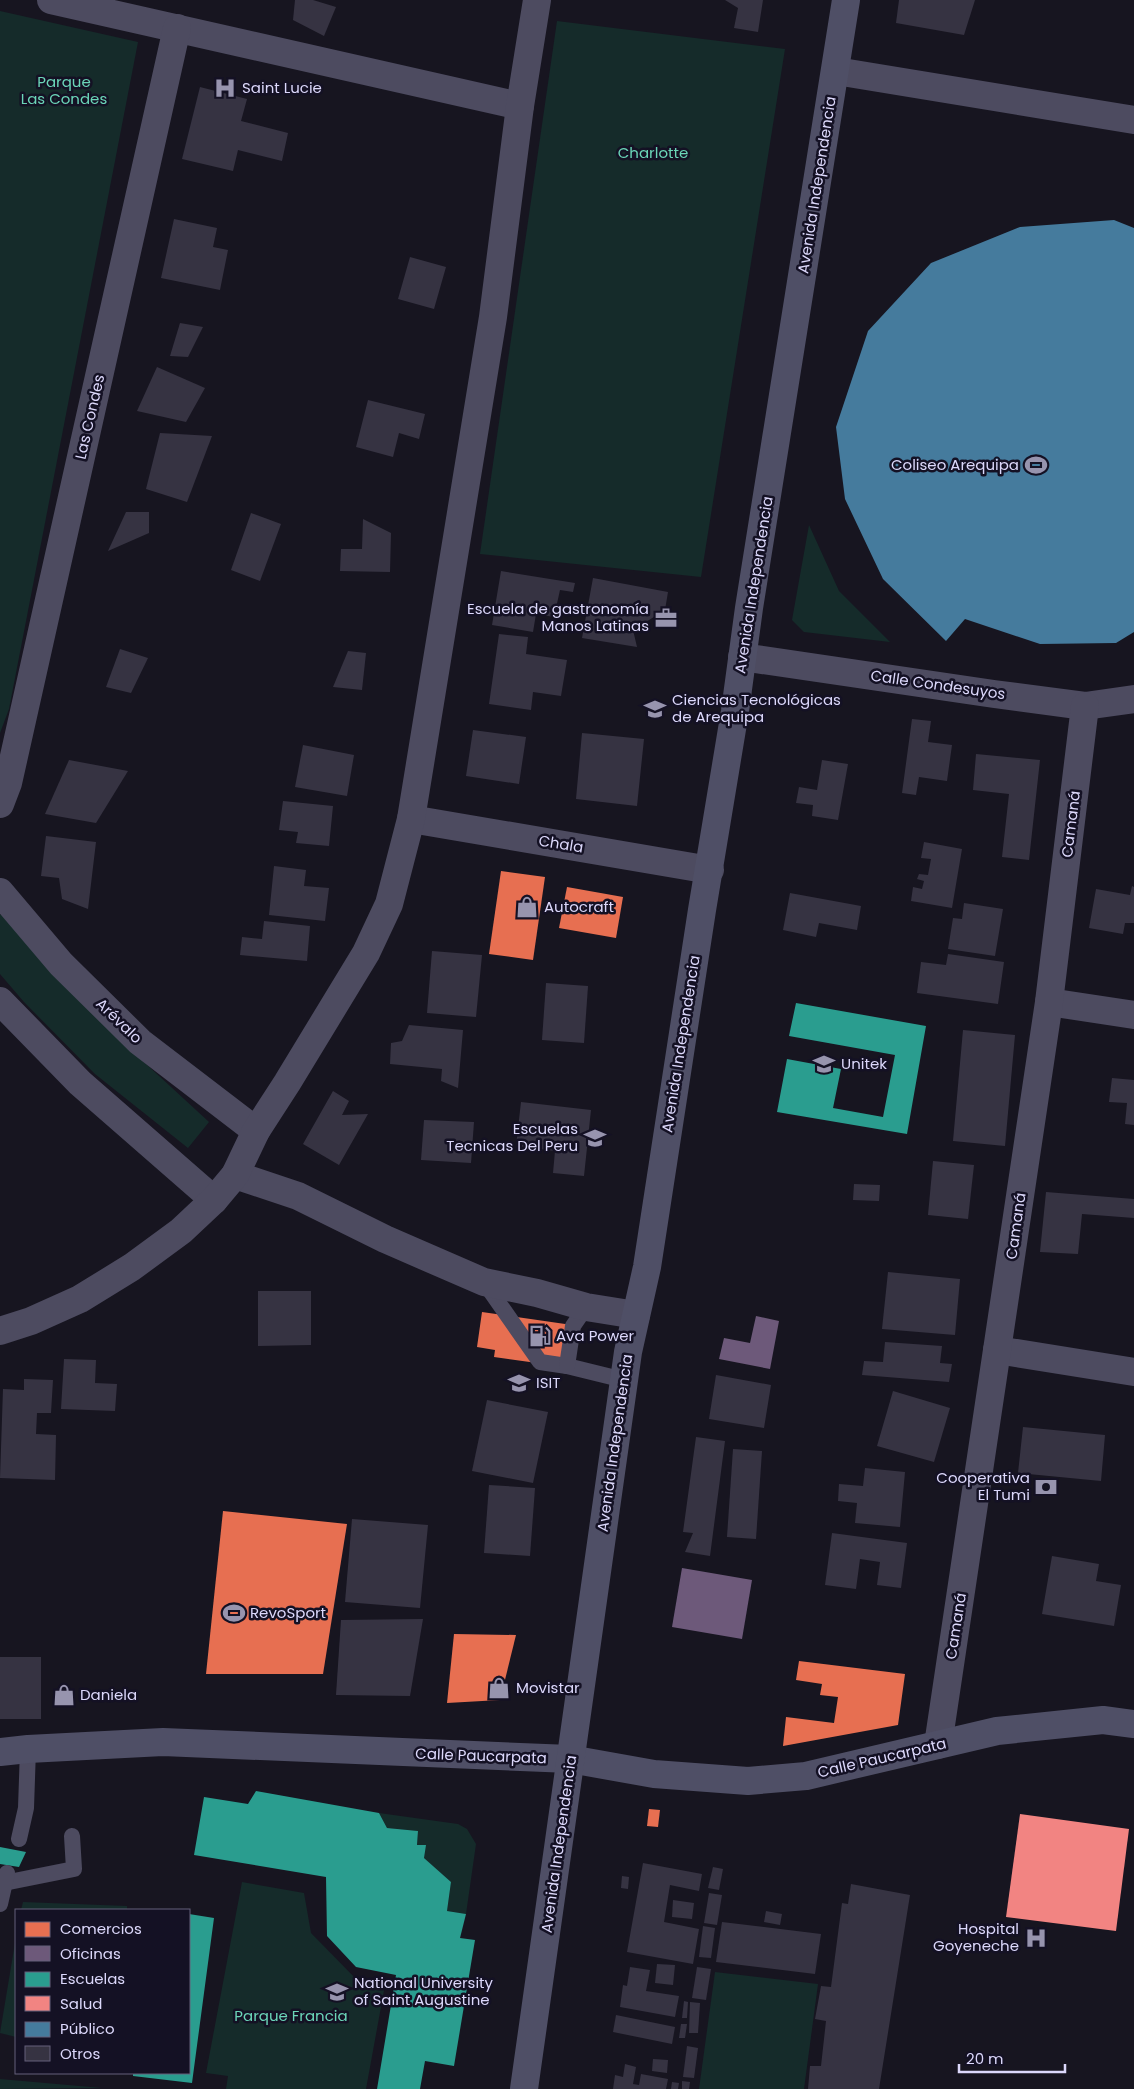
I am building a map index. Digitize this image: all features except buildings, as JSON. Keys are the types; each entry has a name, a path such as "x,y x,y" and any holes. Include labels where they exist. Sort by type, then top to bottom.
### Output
{"main road":[{"name":"Avenida Independencia","path":"524,2089 624,1380 647,1267 846,0"},
{"name":"Calle Paucarpata","path":"0,1752 163,1742 570,1759 654,1774 748,1781 806,1776 997,1731 1103,1720 1134,1724"}],"street":[{"path":"51,0 520,106"},
{"path":"0,1331 31,1321 80,1299 102,1286 132,1267 181,1231 214,1200 235,1175 256,1131 366,953 389,904 411,819 492,317 520,106 537,0"},
{"name":"Las Condes","path":"0,804 8,783 177,28"},
{"path":"836,71 1134,120"},
{"name":"Calle Condesuyos","path":"742,656 1085,706 1134,699"},
{"name":"Camaná","path":"938,1745 1049,1002 1085,706"},
{"name":"Chala","path":"411,819 710,870"},
{"name":"Arévalo","path":"0,892 61,964 140,1042 256,1131"},
{"path":"0,1001 80,1083 214,1200"},
{"path":"1049,1002 1134,1015"},
{"path":"235,1175 298,1196 384,1239 484,1282 537,1293 586,1307 636,1315"},
{"path":"998,1350 1134,1372"}],"lane":[{"path":"484,1282 540,1362 567,1366 624,1380"},
{"path":"567,1366 573,1326 586,1307"},
{"path":"19,1838 26,1808 28,1749"},
{"path":"0,1904 6,1877 74,1869 72,1836"}],"green space":[{"name":"Parque Las Condes","path":"0,11 138,42 9,709 0,733"},
{"name":"Charlotte","path":"557,21 785,49 701,577 480,554"},
{"path":"809,525 839,591 890,642 804,632 792,620"},
{"path":"3,913 120,1040 209,1122 188,1148 95,1074 24,1002 0,974 0,915"},
{"path":"379,1813 458,1824 467,1829 476,1844 466,1914 447,1911 451,1882 424,1858 425,1845 417,1845 418,1831 387,1828"},
{"name":"Parque Francia","path":"242,1882 304,1893 311,1933 357,1980 385,1985 366,2089 226,2089 228,2076 206,2073"},
{"path":"23,1902 127,1906 127,1909 21,1909"},
{"path":"15,1943 15,2037 0,2033"},
{"path":"715,1972 818,1984 804,2089 699,2089"},
{"path":"0,2079 102,2088 0,2089"}],"place":[{"name":"Saint Lucie","path":"225,88"},
{"name":"Coliseo Arequipa","path":"1036,465"},
{"name":"Escuela de gastronomía Manos Latinas","path":"666,618"},
{"name":"Ciencias Tecnológicas de Arequipa","path":"655,709"},
{"name":"Autocraft","path":"527,907"},
{"name":"Unitek","path":"824,1064"},
{"name":"Escuelas Tecnicas Del Peru","path":"595,1138"},
{"name":"Ava Power","path":"540,1336"},
{"name":"ISIT","path":"519,1383"},
{"name":"Cooperativa El Tumi","path":"1046,1487"},
{"name":"RevoSport","path":"234,1613"},
{"name":"Movistar","path":"499,1688"},
{"name":"Daniela","path":"64,1695"},
{"name":"Hospital Goyeneche","path":"1036,1938"},
{"name":"National University of Saint Augustine","path":"337,1992"}]}
